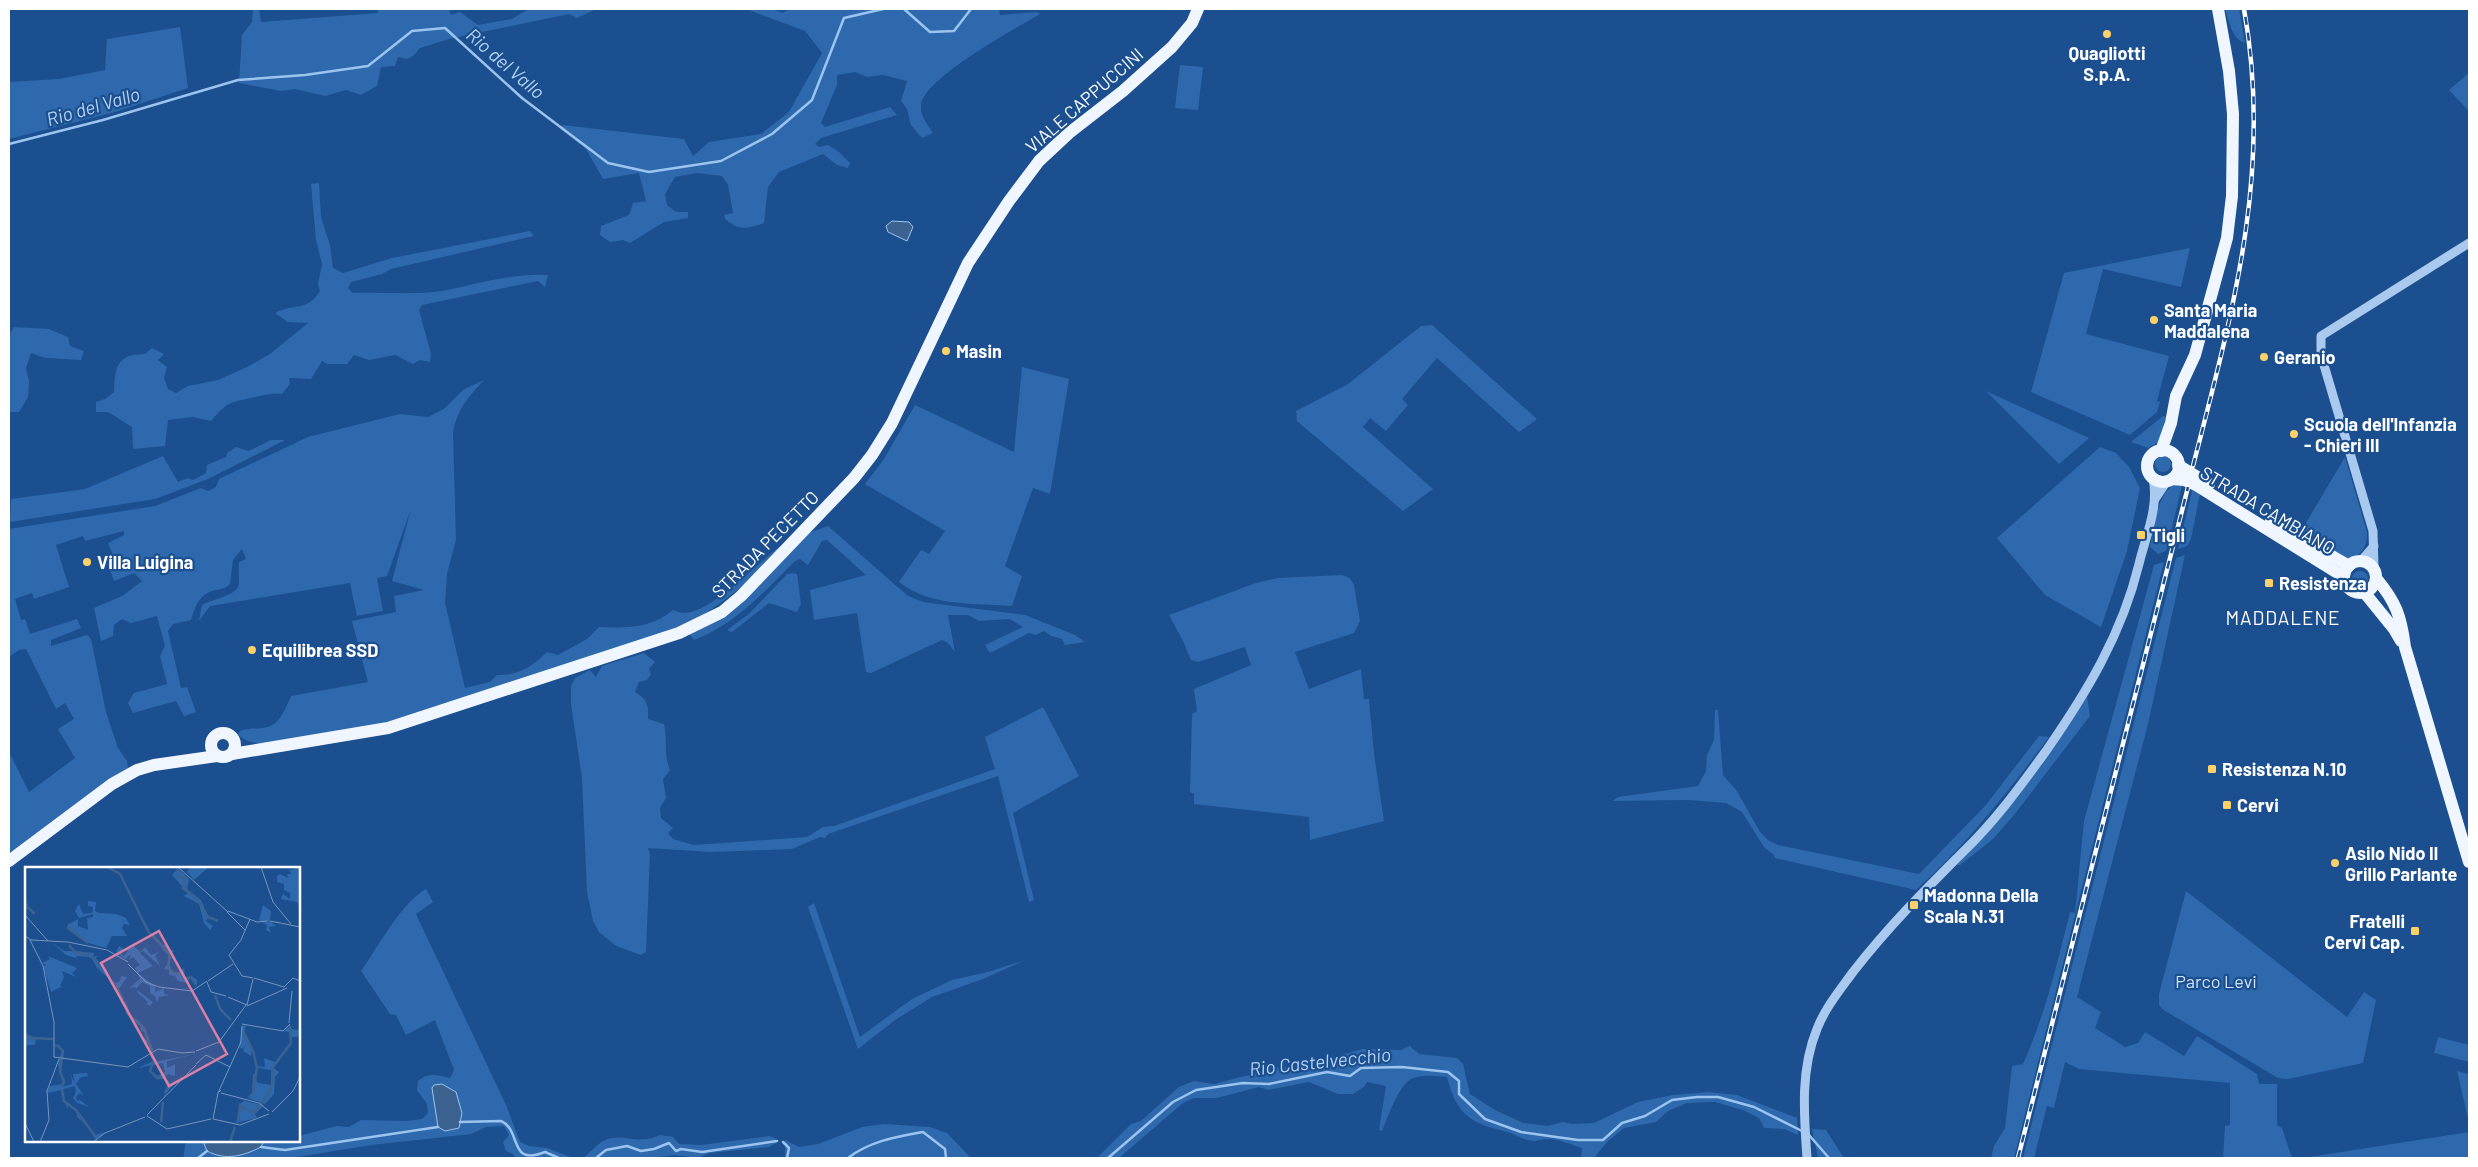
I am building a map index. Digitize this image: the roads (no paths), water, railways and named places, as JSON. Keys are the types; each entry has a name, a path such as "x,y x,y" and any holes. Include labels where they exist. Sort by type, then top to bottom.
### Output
{"main road":[{"name":"VIALE CAPPUCCINI","path":"979,245 1039,161 1069,132 1123,92 1172,47 1192,23 1198,9"},
{"path":"2170,457 2154,454 2148,462 2148,471 2152,478 2157,481 2170,480 2178,470 2170,457 2171,423 2176,396 2195,356 2227,238 2232,196 2232,94 2218,9"},
{"name":"STRADA PECETTO","path":"9,861 112,784 137,770 217,756 225,758 232,754 388,728 679,634 722,612 763,576 872,455 892,423 953,293 979,245"},
{"name":"STRADA CAMBIANO","path":"2170,457 2311,546 2351,568"},
{"name":"STRADA CAMBIANO","path":"2170,480 2184,480 2196,485 2351,568"},
{"path":"2405,647 2394,629 2364,592 2350,589 2351,568 2368,563 2392,598 2469,862"},
{"path":"2364,592 2373,586 2375,573"},
{"name":"STRADA PECETTO","path":"184,761 198,754 211,743 215,736 222,733 229,734 234,740 268,748"},
{"path":"232,754 236,747 234,740"},
{"path":"211,743 212,751 217,756"}],"street":[{"path":"2375,573 2373,531 2321,355 2321,336 2469,243"},
{"path":"1807,1158 1804,1127 1806,1074 1816,1031 1823,1014 1873,946 1905,909 2005,809 2085,694 2114,639 2131,595 2150,527 2155,499 2152,478"},
{"path":"2155,499 2170,480"},
{"path":"2351,568 2374,546"}],"waterway":[{"name":"Rio del Vallo","path":"9,144 103,120 238,80 305,75 368,66 412,31 445,28 522,98 608,163 649,172 721,161 772,134 812,100 844,18 883,9"},
{"name":"Rio del Vallo","path":"904,9 930,32 954,31 971,9"},
{"name":"Rio Castelvecchio","path":"1108,1158 1173,1102 1196,1090 1243,1083 1269,1084 1327,1072 1350,1076 1361,1068 1402,1067 1448,1072 1459,1081 1459,1094 1485,1119 1521,1132 1578,1140 1603,1140 1622,1123 1645,1116 1672,1100 1697,1097 1718,1097 1754,1107 1804,1132"},
{"name":"Rio Castelvecchio","path":"460,1122 501,1121 512,1132 517,1146 525,1155 545,1152 559,1158"},
{"name":"Rio Castelvecchio","path":"261,1147 285,1150 438,1127"},
{"name":"Rio Castelvecchio","path":"848,1158 865,1147 893,1138 923,1132 945,1149 946,1158"},
{"name":"Rio Castelvecchio","path":"1809,1135 1829,1158"},
{"name":"Rio Castelvecchio","path":"596,1158 606,1150 627,1146 641,1151 654,1149 669,1143 676,1151 681,1149 702,1152 777,1141"},
{"name":"Rio Castelvecchio","path":"783,1142 789,1148 787,1158"},
{"name":"Rio Castelvecchio","path":"198,1158 207,1151"}],"railway":[{"path":"2193,466 2234,296 2244,240 2251,183 2254,127 2252,69 2244,9"},
{"path":"2018,1158 2188,487"}],"place":[{"name":"Quagliotti S.p.A.","path":"2107,34"},
{"name":"Santa Maria Maddalena","path":"2154,320"},
{"name":"Masin","path":"946,351"},
{"name":"Geranio","path":"2264,357"},
{"name":"Scuola dell'Infanzia - Chieri III","path":"2294,434"},
{"name":"Tigli","path":"2141,535"},
{"name":"Villa Luigina","path":"87,562"},
{"name":"Resistenza","path":"2269,583"},
{"name":"Equilibrea SSD","path":"252,650"},
{"name":"Resistenza N.10","path":"2212,769"},
{"name":"Cervi","path":"2227,805"},
{"name":"Asilo Nido Il Grillo Parlante","path":"2335,863"},
{"name":"Madonna Della Scala N.31","path":"1914,905"},
{"name":"Fratelli Cervi Cap.","path":"2415,931"}],"district":[{"name":"MADDALENE","path":"2283,617"}],"park label":[{"name":"Parco Levi","path":"2216,981"}]}
